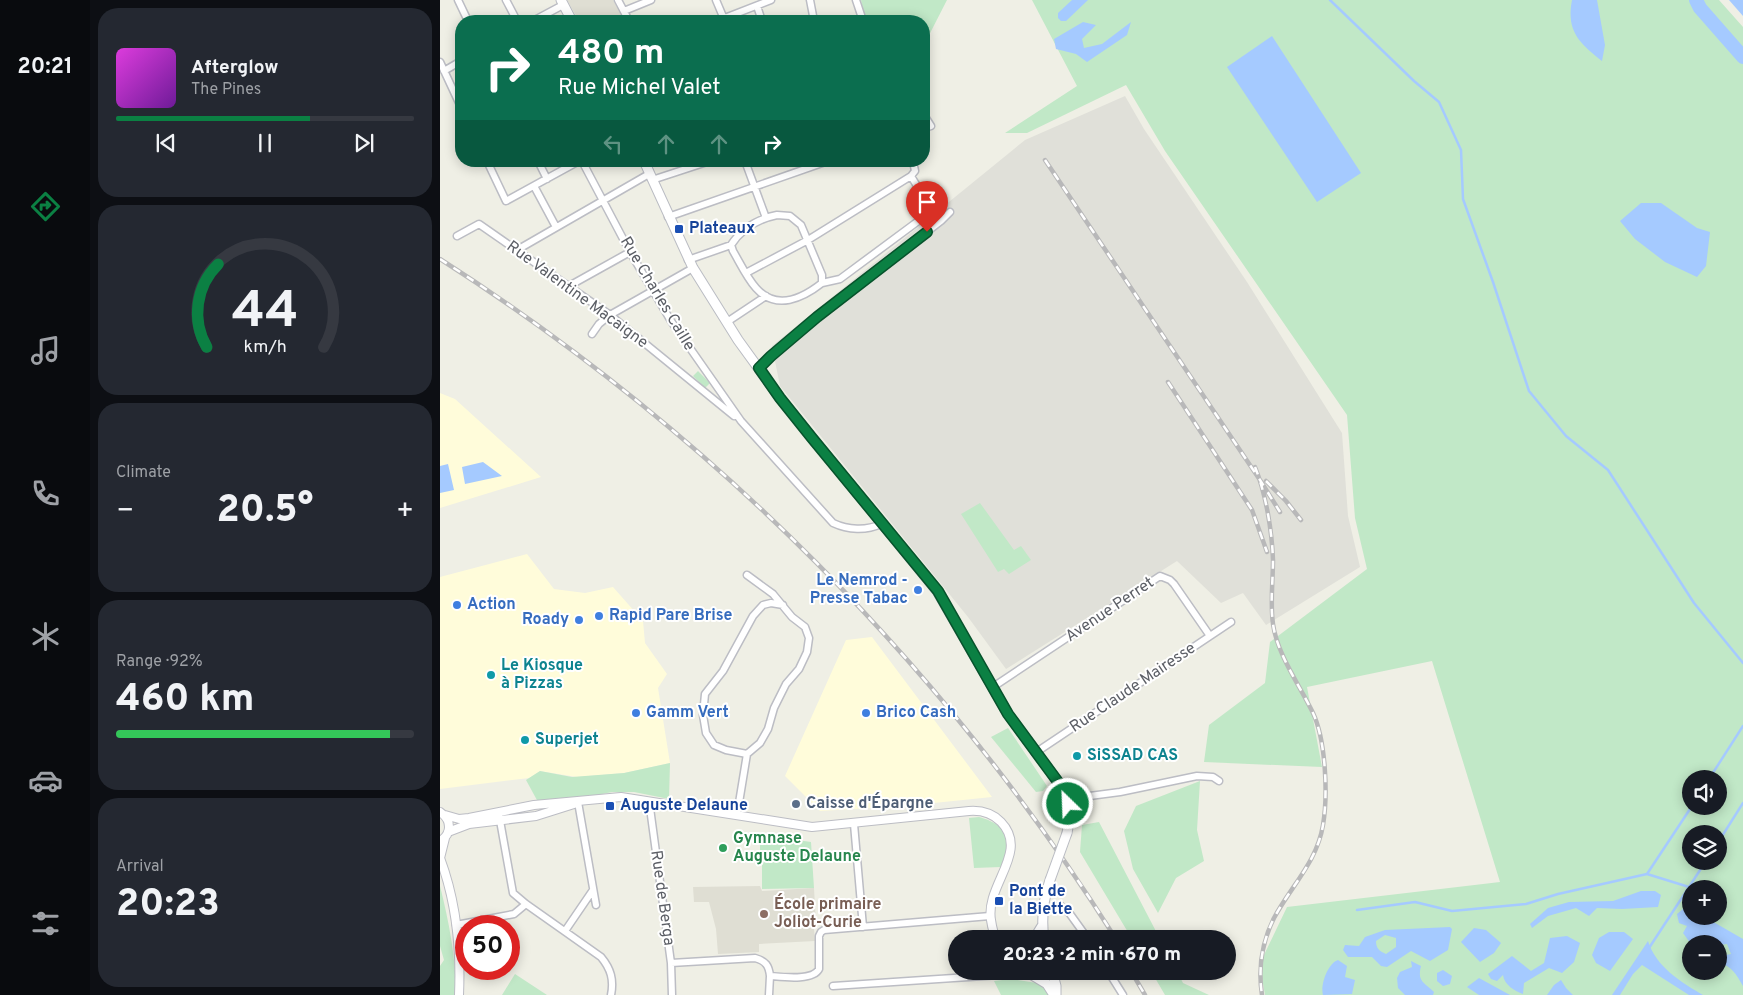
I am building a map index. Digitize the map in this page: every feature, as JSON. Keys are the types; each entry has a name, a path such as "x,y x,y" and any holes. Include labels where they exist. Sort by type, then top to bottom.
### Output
{"main road":[{"path":"562,2 569,15"},
{"path":"646,167 688,260 727,322 780,398 881,524 938,591 1013,722 1061,786 1067,799 1069,817 1067,833 1043,901 1043,930"},
{"path":"1040,930 1042,926"},
{"path":"1039,980 1047,984 1055,995"},
{"path":"1054,980 1055,995"}],"street":[{"path":"458,0 465,15"},
{"path":"506,0 514,15"},
{"path":"618,0 626,15"},
{"path":"624,11 651,0"},
{"path":"716,0 723,15"},
{"path":"732,15 771,0"},
{"path":"810,0 813,15"},
{"path":"856,0 862,15"},
{"path":"542,15 562,2"},
{"path":"757,6 760,15"},
{"path":"440,62 455,95"},
{"path":"444,71 455,65"},
{"path":"490,167 506,201 570,167"},
{"path":"541,167 547,179"},
{"name":"Rue Charles Caille","path":"584,167 630,252 671,322 741,421"},
{"path":"517,250 603,201 651,178 689,167"},
{"path":"747,167 766,218"},
{"path":"668,216 811,167"},
{"path":"746,273 808,240 912,176 915,171 914,167"},
{"path":"731,245 756,289 766,296 780,301 792,300 810,292 822,282 840,279 925,216 929,206 912,176"},
{"path":"534,186 556,227"},
{"path":"759,368 817,317 942,221 950,212"},
{"path":"688,260 731,245 738,234 747,227 766,218 777,215 790,216 801,225 820,266 822,282"},
{"name":"Rue Valentine Macaigne","path":"457,236 479,224 610,314 741,421"},
{"path":"569,286 630,252"},
{"path":"592,334 610,314 693,268"},
{"path":"727,322 766,296"},
{"path":"741,421 833,523 842,527 861,529 881,524"},
{"path":"737,815 747,754 760,744 786,684 799,669 807,652 810,638 806,627 792,617 773,594 747,575"},
{"name":"Avenue Perret","path":"993,687 1160,576 1174,584 1210,636"},
{"path":"747,754 726,750 714,745 706,734 703,714 705,694 723,671 753,616 763,605 771,603 783,604"},
{"name":"Rue Claude Mairesse","path":"1036,753 1231,622"},
{"path":"1067,799 1120,792 1197,776 1213,777 1219,781"},
{"path":"444,837 469,824 534,805 620,797 806,827 854,824 969,811 983,812 992,815 1002,824 1009,835 1011,843 1010,856 993,895 990,916 993,930"},
{"path":"442,814 459,819 536,816 562,809 578,802"},
{"path":"578,802 596,905"},
{"name":"Rue de Berga","path":"650,802 671,963 672,995"},
{"path":"534,805 536,816"},
{"path":"442,814 449,823 440,858 446,874 455,920"},
{"path":"499,816 513,892 526,904 601,957 607,964 612,978 611,995"},
{"path":"854,824 863,928"},
{"path":"565,931 593,890"},
{"path":"509,915 514,914 526,904"},
{"path":"1060,905 1074,918 1082,930"},
{"path":"770,976 810,976 817,973 820,965 819,936 820,932 824,930 990,916"},
{"path":"671,963 755,958 765,962 769,967 769,995"},
{"path":"833,986 948,977"},
{"path":"459,980 459,995"},
{"path":"1114,980 1123,995"}],"shaded area":[{"path":"567,0 613,0 622,15 576,15"},
{"path":"1125,96 1144,129 1247,282 1342,433 1348,516 1360,567 1266,625 1243,593 1221,603 1177,561 1006,669 968,617 780,386 772,346 1025,140"},
{"path":"440,393 455,399 541,477 440,508"},
{"path":"527,554 554,589 585,593 613,587 643,621 645,643 667,674 658,688 670,763 624,773 577,777 540,771 529,778 440,789 440,577"},
{"path":"872,637 992,797 905,806 820,811 785,776 846,640"},
{"name":"École primaire Joliot-Curie","path":"760,886 762,891 814,888 815,941 759,944 759,952 718,954 716,929 709,902 694,902 693,887"}],"green space":[{"path":"861,0 947,0 930,33 930,15 864,15"},
{"path":"1032,0 1719,0 1743,27 1743,995 1265,995 1262,978 1263,957 1287,907 1500,882 1432,661 1307,687 1322,767 1204,762 1209,725 1265,683 1270,642 1367,569 1355,518 1347,415 1165,151 1126,85 1027,133 1005,133 1077,86"},
{"path":"698,371 710,383 705,388 693,376"},
{"path":"980,503 1014,550 1021,546 1031,560 1009,574 1004,569 998,572 961,514"},
{"path":"1008,728 1047,786 1043,791 1036,792 991,737"},
{"path":"670,763 669,799 634,792 612,792 572,800 538,802 526,780 540,771 572,777 624,773"},
{"path":"1200,781 1197,830 1204,861 1176,878 1158,913 1133,869 1124,831 1136,806"},
{"path":"979,817 1000,827 1006,835 1008,847 1001,867 974,868 969,818"},
{"path":"1099,822 1155,930 1127,930 1080,852 1082,825"},
{"path":"762,835 811,842 814,888 762,889 762,854 760,853 760,843 762,842"},
{"path":"440,886 455,967 456,995 440,995 440,966 444,960 440,946"},
{"path":"520,977 547,995 502,995 511,980 520,980"},
{"path":"1018,980 1037,983 1050,988 1050,995 1001,995 994,981"},
{"path":"1156,980 1182,980 1183,983 1209,995 1165,995"}],"water":[{"path":"1072,0 1088,0 1066,21 1061,21 1058,18 1058,13"},
{"path":"1572,0 1597,0 1605,45 1602,61 1576,35 1571,20"},
{"path":"1729,0 1743,0 1743,16"},
{"path":"1083,22 1096,25 1082,39 1084,48 1102,44 1131,22 1127,35 1087,62 1076,54 1056,49 1054,39"},
{"path":"1272,36 1361,173 1317,202 1227,67"},
{"path":"1641,203 1661,203 1697,228 1710,232 1706,266 1697,277 1665,262 1635,239 1620,221"},
{"path":"483,462 502,476 465,484 462,467"},
{"path":"448,464 454,490 440,493 440,466"},
{"path":"1641,891 1655,891 1661,895 1658,907 1597,908 1589,916 1576,908 1548,916 1532,928 1530,924 1548,908 1569,902 1613,901"},
{"path":"1682,910 1682,924 1679,923 1677,914"},
{"path":"1684,925 1719,925 1743,939 1743,986 1736,974 1727,966 1727,955 1731,954 1727,944 1727,935 1684,935 1683,933 1687,926"},
{"path":"1450,927 1452,929 1448,950 1430,961 1411,951 1387,967 1381,966 1372,957 1348,957 1343,950 1345,945 1359,946 1365,937 1385,930","holes":["1385,935 1396,938 1396,947 1386,954 1377,947 1376,941"]},
{"path":"1474,928 1486,930 1501,943 1494,953 1480,962 1461,942"},
{"path":"1609,932 1624,932 1633,939 1610,971 1596,963 1592,955 1599,938"},
{"path":"1567,936 1580,943 1574,962 1562,973 1549,968 1524,983 1523,994 1508,985 1503,975 1497,981 1491,979 1488,974 1512,956 1531,971 1544,963 1550,938"},
{"path":"1648,941 1657,959 1670,973 1703,995 1689,995 1642,965 1633,974 1620,995 1612,995"},
{"path":"1338,960 1347,966 1345,977 1355,980 1352,994 1323,995 1323,986 1328,970"},
{"path":"1411,961 1421,966 1421,979 1434,992 1433,995 1405,995 1398,988 1397,978 1400,972 1412,967"},
{"path":"1443,970 1452,976 1450,984 1443,986 1437,981 1437,973"},
{"path":"1479,978 1510,995 1479,995 1467,987"},
{"path":"1561,980 1573,995 1547,995 1554,985"}],"waterway":[{"path":"1330,0 1414,81 1439,102 1461,150 1463,199 1529,391 1566,436 1608,470 1694,603 1743,663"},
{"path":"1696,0 1700,8 1743,57"},
{"path":"1715,770 1743,726"},
{"path":"1727,828 1743,803"},
{"path":"1647,874 1686,815"},
{"path":"1649,948 1700,870"},
{"path":"1357,910 1415,902 1452,911 1526,904 1558,894 1647,874 1682,885"}],"railway":[{"path":"1045,160 1280,512"},
{"path":"440,259 540,327 636,400 728,479 816,562 898,650 976,742 1049,839 1110,930"},
{"path":"1168,382 1252,510 1267,552"},
{"path":"1255,467 1268,513 1271,537 1273,560 1272,608 1275,635 1284,658 1313,713 1321,738 1325,768 1325,813 1320,838 1303,873 1281,906 1266,936 1261,966 1262,995"},
{"path":"1266,481 1286,501 1301,520"},
{"path":"1136,980 1145,995"}],"place":[{"name":"Plateaux","path":"679,229"},
{"name":"Le Nemrod - Presse Tabac","path":"918,590"},
{"name":"Action","path":"457,605"},
{"name":"Rapid Pare Brise","path":"599,616"},
{"name":"Roady","path":"579,620"},
{"name":"Le Kiosque à Pizzas","path":"491,675"},
{"name":"Gamm Vert","path":"636,713"},
{"name":"Brico Cash","path":"866,713"},
{"name":"Superjet","path":"525,740"},
{"name":"SiSSAD CAS","path":"1077,756"},
{"name":"Caisse d'Épargne","path":"796,804"},
{"name":"Auguste Delaune","path":"610,806"},
{"name":"Gymnase Auguste Delaune","path":"723,848"},
{"name":"Pont de la Biette","path":"999,901"},
{"name":"École primaire Joliot-Curie","path":"764,914"}],"route":[{"path":"927,232 817,317 759,368 780,398 881,524 938,591 1008,714 1061,786 1068,804"}]}
